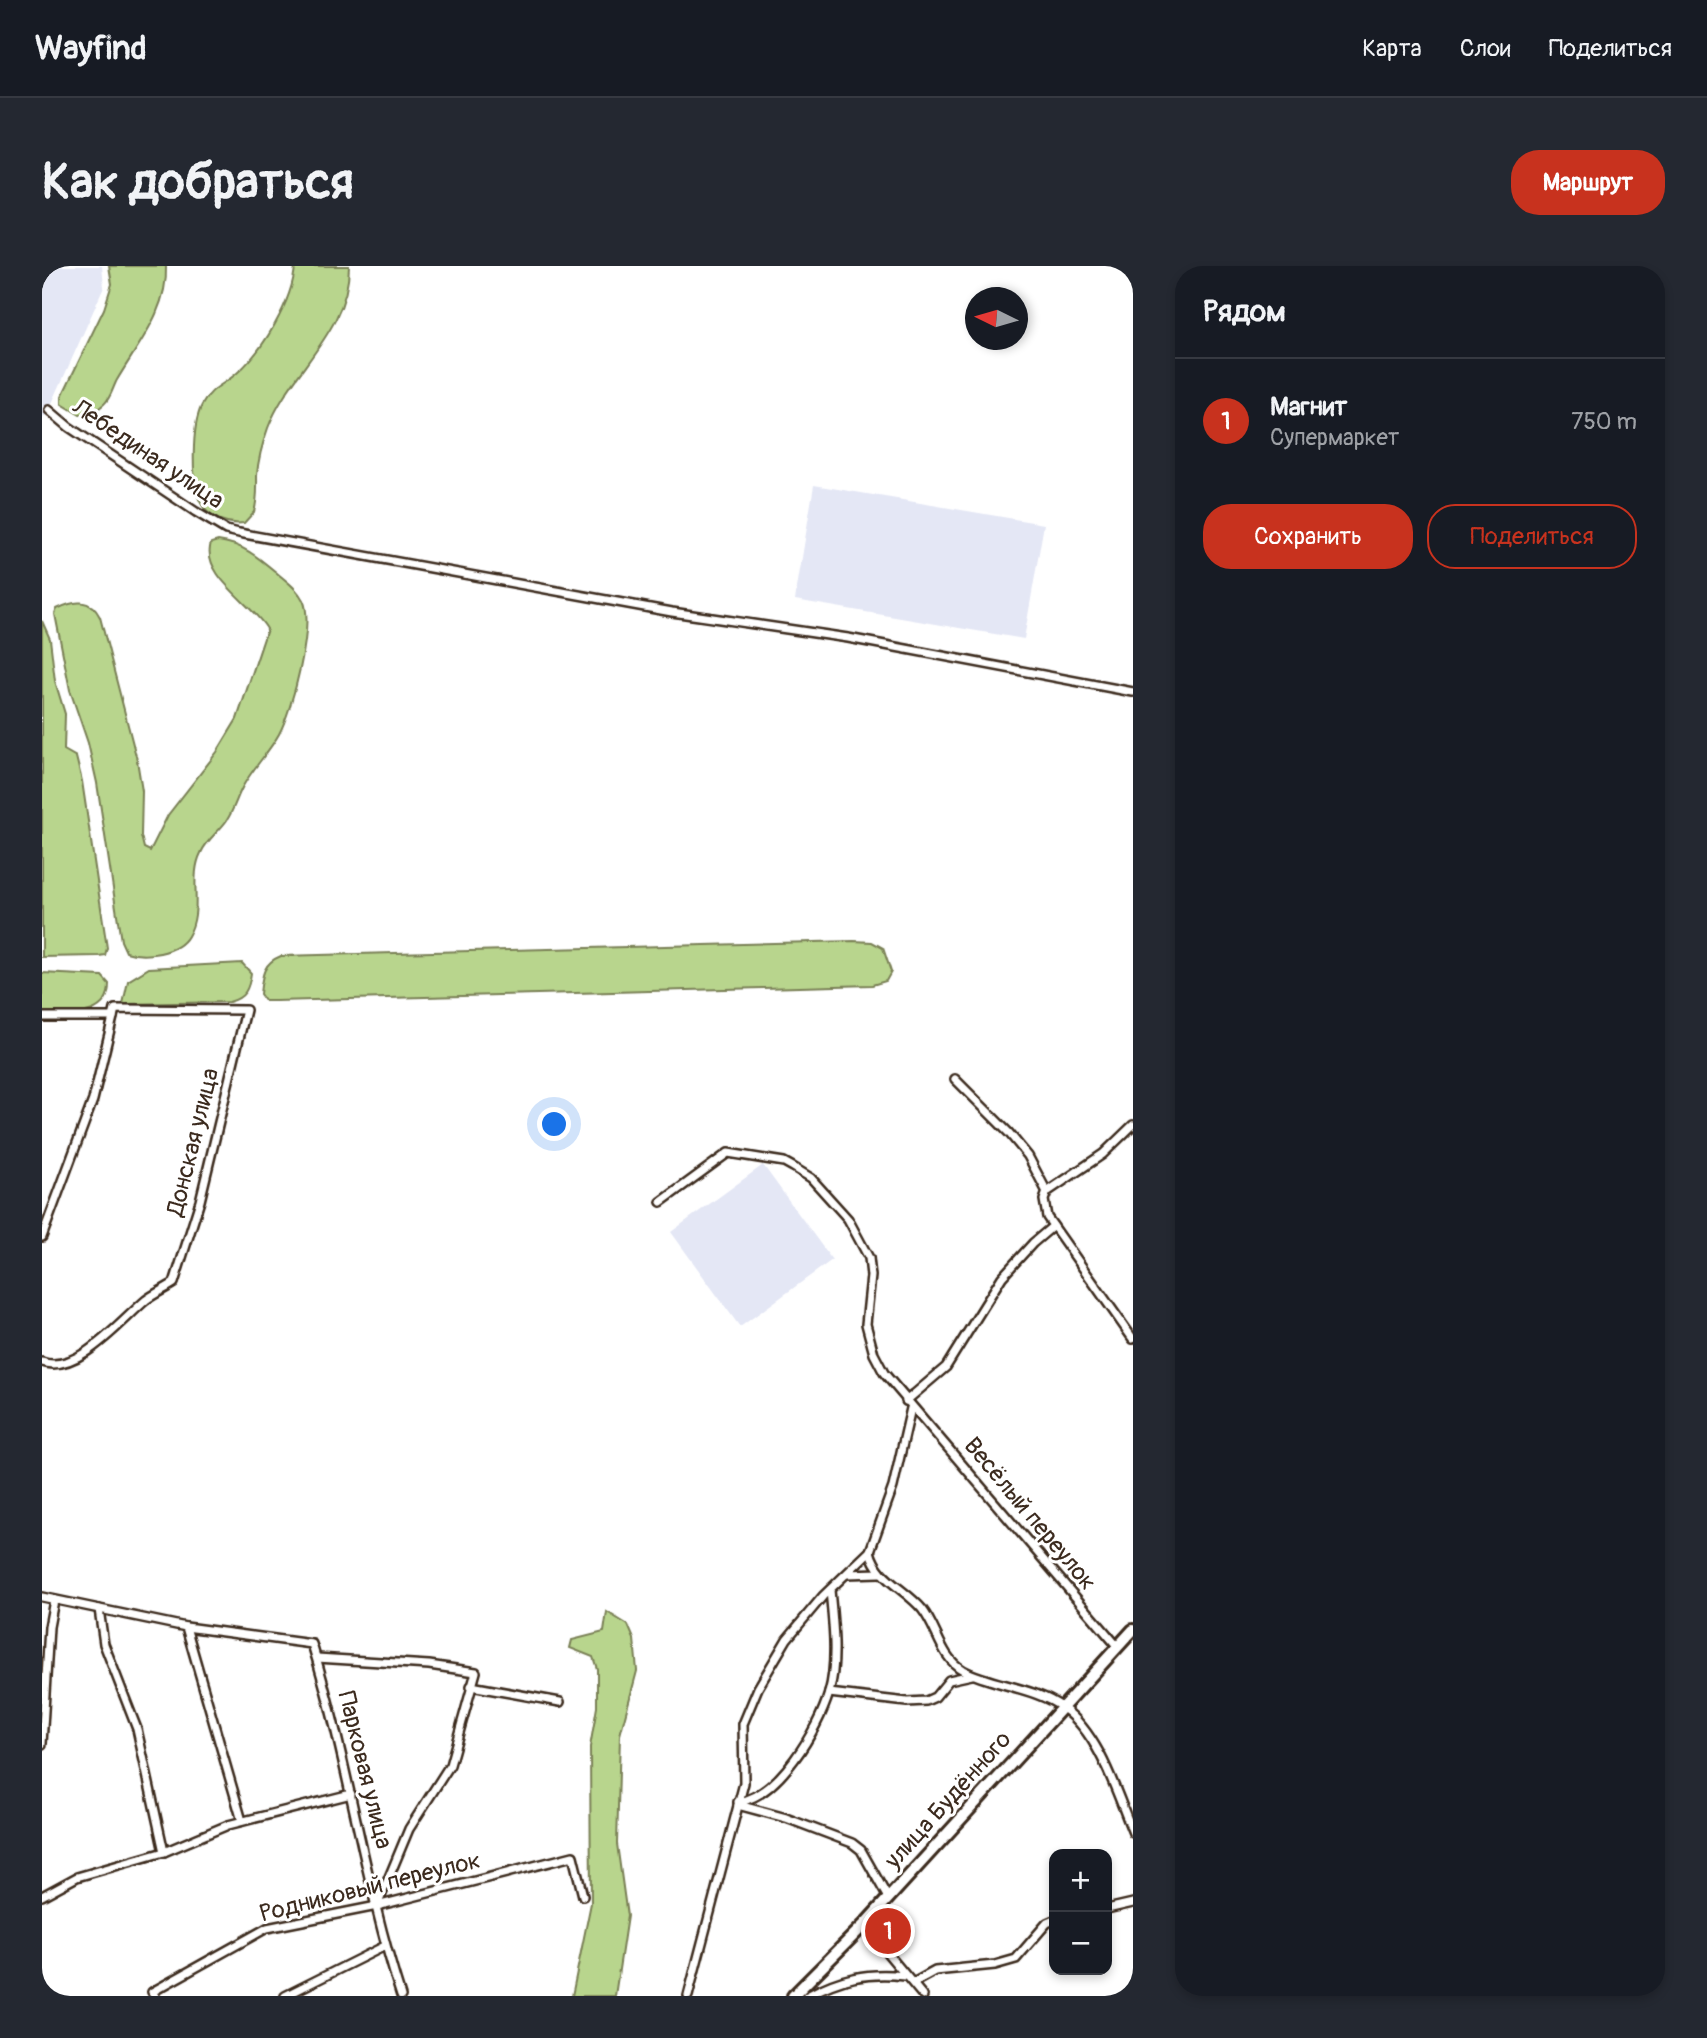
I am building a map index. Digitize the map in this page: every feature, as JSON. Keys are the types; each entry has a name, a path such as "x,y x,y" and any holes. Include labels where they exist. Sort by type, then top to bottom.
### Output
{"main road":[{"name":"улица Будённого","path":"793,1996 864,1925 1133,1630"}],"street":[{"name":"Лебединая улица","path":"50,410 69,427 226,530 672,612 848,638 1133,692"},
{"name":"Донская улица","path":"42,1362 66,1363 104,1339 148,1299 174,1283 200,1201 246,1010 114,1013"},
{"path":"42,1017 114,1013 93,1100 42,1237"},
{"path":"955,1079 1028,1156 1047,1192 1045,1209 1053,1226 1133,1339"},
{"path":"1047,1192 1103,1154 1133,1125"},
{"name":"Весёлый переулок","path":"661,1202 728,1153 784,1162 811,1178 848,1219 869,1258 871,1276 866,1324 874,1354 884,1373 1118,1647"},
{"path":"688,1996 746,1767 743,1724 758,1688 787,1639 830,1590 870,1551 893,1487 908,1404 946,1367 1002,1277 1032,1242 1053,1226"},
{"path":"870,1551 874,1565 880,1573 922,1610 950,1662 972,1674 1004,1683 1062,1707 1083,1730 1099,1756 1133,1833"},
{"path":"847,1574 880,1573"},
{"path":"738,1804 759,1797 784,1772 801,1748 829,1693 832,1659 830,1590"},
{"path":"42,1597 186,1627 242,1821"},
{"path":"42,1744 49,1627 54,1600"},
{"path":"99,1609 104,1644 137,1729 164,1852"},
{"name":"Парковая улица","path":"186,1627 312,1644 351,1794 385,1946 401,1996"},
{"name":"Парковая улица","path":"317,1658 429,1665 475,1672 450,1765 409,1829 377,1906"},
{"path":"829,1693 907,1702 926,1701 935,1697 949,1680 972,1674"},
{"path":"471,1686 560,1702"},
{"path":"42,1896 90,1872 164,1852 242,1821 351,1794"},
{"path":"738,1804 852,1843 861,1850 888,1898"},
{"name":"Родниковый переулок","path":"155,1996 152,1992 267,1928 377,1906 573,1856 583,1896"},
{"path":"1112,1908 1133,1903"},
{"path":"913,1983 935,1971 995,1965 1016,1959 1049,1922"},
{"path":"864,1925 923,1996"},
{"path":"285,1996 385,1946"},
{"path":"807,1996 842,1979 875,1973 904,1976"}],"shaded area":[{"path":"42,266 102,266 104,287 49,410 42,420"},
{"path":"814,485 1044,524 1024,639 795,600"},
{"path":"763,1165 832,1260 740,1327 671,1232"}],"green space":[{"path":"109,266 166,266 165,282 157,312 108,399 96,410 80,415 62,404 62,396 104,309 112,284"},
{"path":"295,266 349,266 346,290 329,331 278,407 268,428 258,463 254,512 244,523 226,522 205,510 198,496 194,455 199,414 209,394 232,377 257,352 283,309"},
{"path":"218,541 243,548 257,557 301,596 306,612 306,628 300,667 290,706 279,734 247,779 227,820 201,853 196,873 195,915 188,936 169,951 133,954 126,952 121,941 97,783 88,743 70,690 55,614 57,609 63,606 82,603 92,606 100,617 137,760 142,791 141,836 144,848 150,851 168,815 217,752 237,719 267,629 213,567 211,543"},
{"path":"42,621 50,639 55,681 65,714 64,750 76,757 82,781 107,948 105,955 42,957"},
{"path":"872,942 883,948 891,972 886,981 872,985 276,1001 265,1001 260,994 264,971 270,962 281,956"},
{"path":"242,963 251,973 247,988 239,998 229,1002 123,1004 128,981 149,968"},
{"path":"42,973 102,976 109,984 107,996 102,1004 85,1012 42,1014"},
{"path":"607,1612 628,1625 634,1639 637,1671 620,1735 617,1844 627,1916 615,1996 572,1996 591,1903 590,1747 597,1707 597,1669 593,1657 570,1648 572,1640 604,1632"}],"place":[{"name":"Магнит","path":"888,1931"}]}
